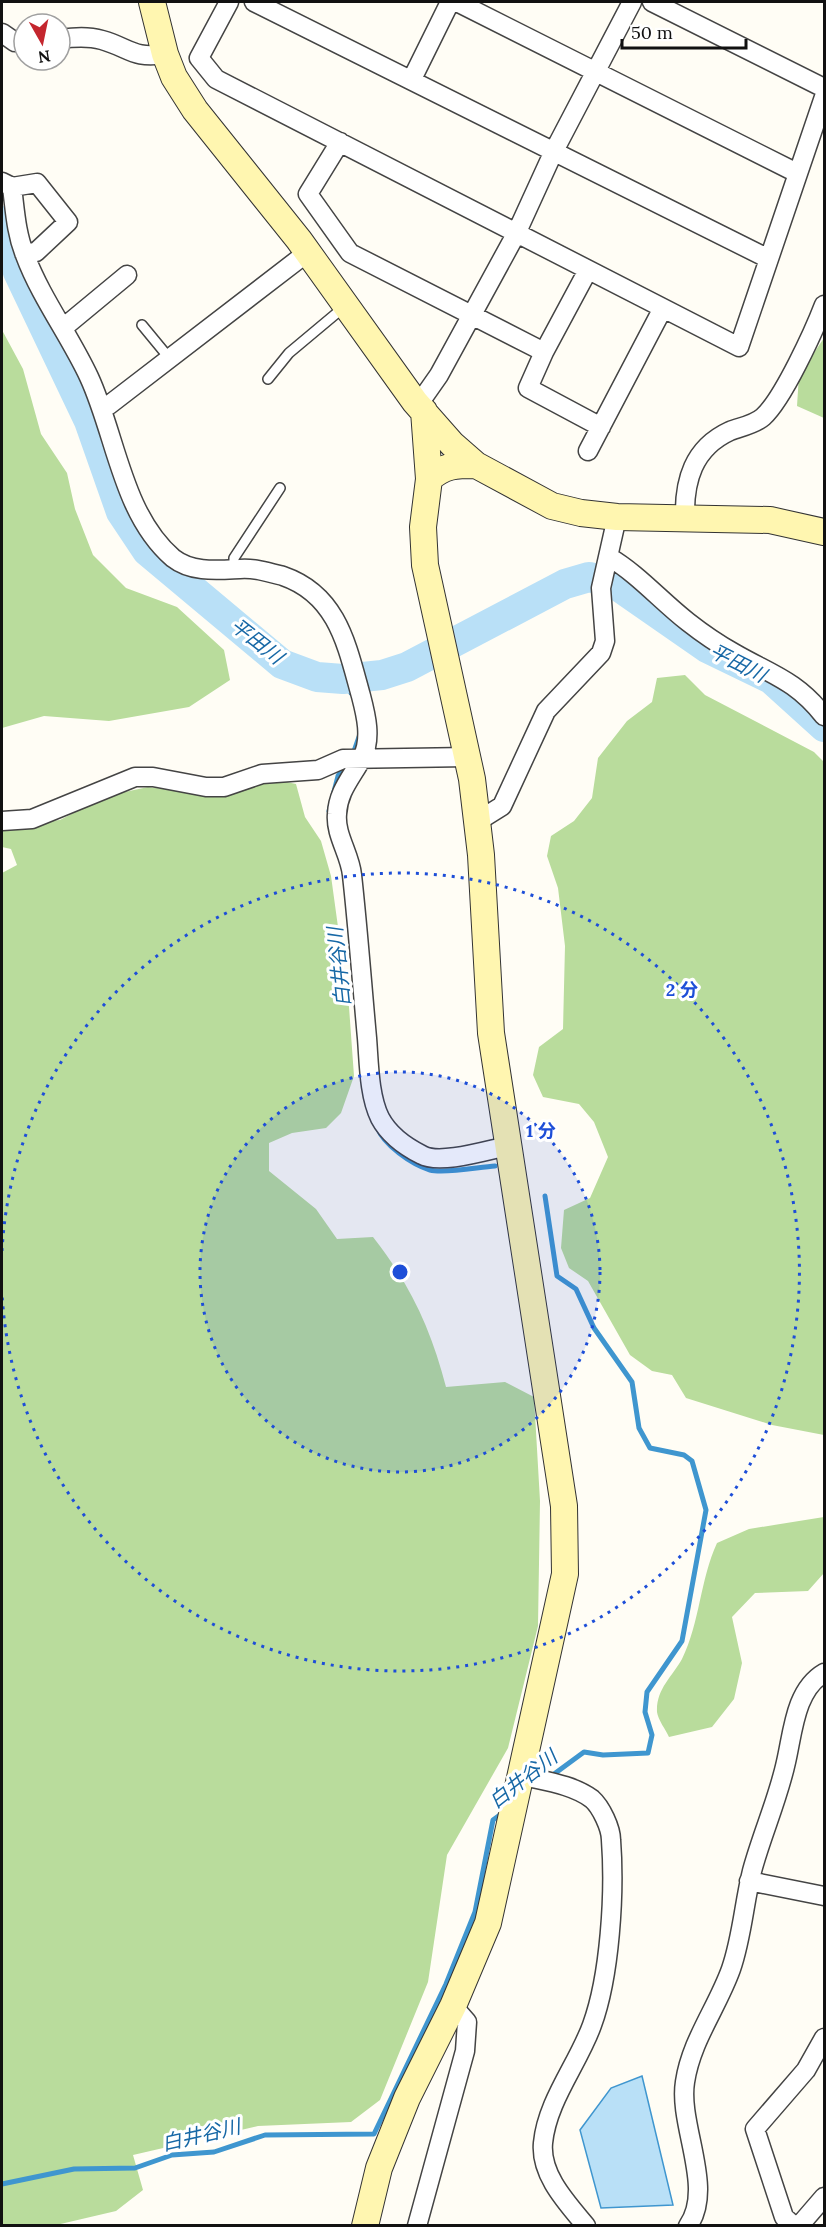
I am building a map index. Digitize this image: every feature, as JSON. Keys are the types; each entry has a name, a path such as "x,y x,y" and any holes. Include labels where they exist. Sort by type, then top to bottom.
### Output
{"street":[{"path":"152,2 165,54 174,77 195,110 308,252 420,407 452,444 476,465 552,506 581,513 617,517 770,520 825,532"},
{"path":"229,2 199,58 216,80 740,347 797,173 825,97"},
{"path":"254,2 412,79 553,153 769,260"},
{"path":"412,79 450,2"},
{"path":"457,2 797,173"},
{"path":"365,2226 379,2168 407,2098 453,2006 488,1923 565,1574 566,1536 542,1353 491,1033 486,922 478,821 468,757 449,665 425,565 423,527 429,478 420,407 425,394 439,375 516,234 553,153 632,2"},
{"path":"652,2 825,88"},
{"path":"72,38 82,37 103,41 137,56 165,54"},
{"path":"340,142 308,194 350,253 544,352"},
{"path":"24,253 36,252 68,222 37,183 6,185 24,253 102,408 120,472 155,537 174,559 189,567 204,570 266,571 313,592 327,605 337,622 360,693 368,732 362,758 343,788 337,824 351,872 369,1056 374,1096 380,1118 392,1135 425,1158 439,1159 508,1146"},
{"path":"102,408 170,359 308,252"},
{"path":"588,270 544,352 528,388 601,427"},
{"path":"63,327 127,274"},
{"path":"685,518 684,494 690,471 701,453 719,436 763,416 812,336 825,305"},
{"path":"588,452 663,308"},
{"path":"429,478 439,470 452,465 476,465"},
{"path":"478,821 502,806 546,711 601,653 605,641 605,572 617,517"},
{"path":"605,572 624,566 688,622 734,653 778,674 825,716"},
{"path":"2,821 32,819 135,777 153,777 206,788 224,787 262,774 318,770 336,761 362,758 468,757"},
{"path":"688,2226 697,2201 696,2175 685,2111 684,2086 687,2067 702,2029 720,1999 732,1964 749,1881 786,1765 796,1717 803,1697 816,1678 825,1673"},
{"path":"519,1775 571,1788 594,1800 611,1838 609,1929 605,1974 592,2025 551,2113 543,2144 548,2173 562,2197 586,2226"},
{"path":"749,1881 825,1896"},
{"path":"417,2226 465,2051 467,2022 453,2006"},
{"path":"794,2226 784,2217 754,2129 806,2070 825,2038"},
{"path":"799,2226 825,2197"}],"lane":[{"path":"268,379 289,353 346,305"},
{"path":"142,325 170,359"},
{"path":"234,569 234,558 280,488"}],"green space":[{"path":"2,330 23,369 41,434 67,473 75,509 93,555 126,588 177,607 224,650 230,680 189,707 109,721 44,716 2,728"},
{"path":"824,338 824,418 797,406 799,375"},
{"path":"685,675 705,695 814,752 824,762 824,1435 772,1425 686,1398 672,1375 652,1371 630,1355 588,1281 569,1268 561,1248 564,1210 590,1198 608,1157 594,1122 579,1104 543,1097 533,1075 539,1047 563,1029 565,946 558,888 547,856 551,836 574,821 592,798 598,758 627,721 652,702 657,678"},
{"path":"277,780 296,784 305,817 321,841 331,876 349,1007 354,1076 341,1113 326,1128 292,1133 269,1143 269,1171 316,1209 337,1239 373,1237 398,1272 418,1308 446,1387 505,1382 534,1397 540,1501 538,1626 508,1748 447,1855 428,1982 380,2100 351,2122 258,2126 133,2155 143,2190 116,2211 52,2226 2,2225 2,873 17,865 11,849 2,847 2,825 60,820 106,796 148,787 204,794"},
{"path":"824,1517 824,1573 808,1591 755,1593 732,1617 742,1663 734,1699 712,1727 669,1737 660,1722 657,1704 665,1684 682,1659 688,1645 711,1557 717,1543 749,1529"}],"water":[{"path":"642,2076 673,2205 601,2208 580,2130 611,2088"}],"waterway":[{"name":"平田川","path":"2,221 18,272 89,421 121,512 147,551 282,664 317,677 343,679 382,675 407,667 565,584 589,577 612,582 707,648 771,679 824,727"},
{"name":"白井谷川","path":"343,679 351,693"},
{"name":"白井谷川","path":"353,754 360,734"},
{"name":"白井谷川","path":"329,811 338,776 346,764"},
{"name":"白井谷川","path":"377,1127 399,1153 430,1170 452,1171 495,1166"},
{"name":"白井谷川","path":"545,1196 557,1276 576,1289 594,1328 632,1382 639,1428 650,1448 684,1455 692,1461 706,1510 682,1641 647,1692 645,1712 652,1735 648,1753 603,1755 584,1752 550,1777"},
{"name":"白井谷川","path":"2,2184 74,2169 135,2168 172,2155 214,2152 265,2135 374,2134 446,1984 475,1912 493,1820 504,1812"}]}
